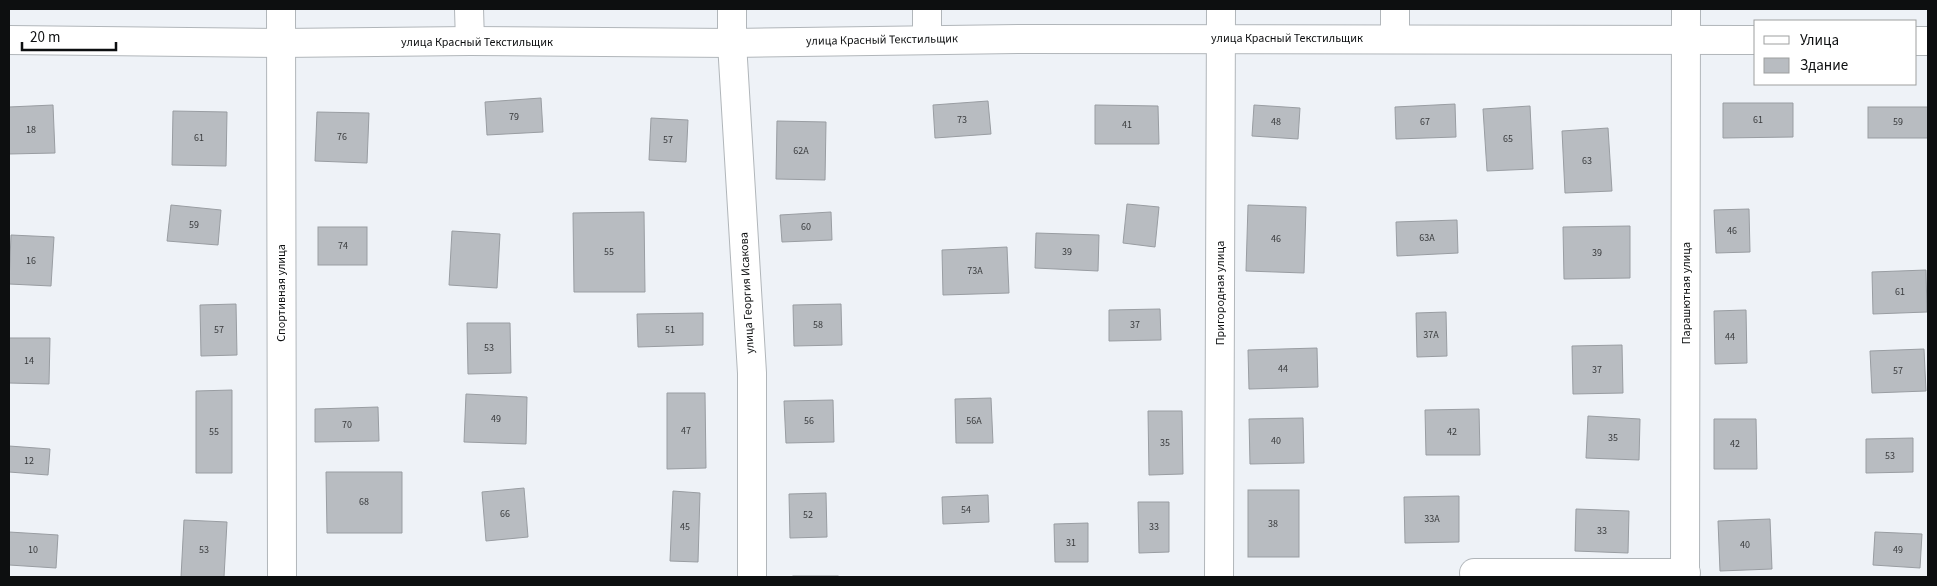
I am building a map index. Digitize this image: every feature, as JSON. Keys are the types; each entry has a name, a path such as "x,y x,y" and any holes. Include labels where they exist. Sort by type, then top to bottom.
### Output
{"street":[{"name":"Спортивная улица","path":"281,9 282,577"},
{"path":"469,9 470,41"},
{"name":"улица Георгия Исакова","path":"732,9 732,42 752,373 752,577"},
{"path":"926,39 927,9"},
{"name":"Пригородная улица","path":"1219,577 1221,9"},
{"path":"1395,9 1395,39"},
{"name":"Парашютная улица","path":"1686,9 1686,575"},
{"name":"улица Красный Текстильщик","path":"9,40 281,43 1221,38 1754,40"},
{"path":"1474,573 1686,575"}],"building":[{"path":"541,98 543,132 487,135 485,102"},
{"path":"988,101 991,134 935,138 933,105"},
{"path":"1723,103 1793,103 1793,137 1723,138"},
{"path":"1455,104 1456,137 1396,139 1395,107"},
{"path":"53,105 55,153 9,154 9,107"},
{"path":"1095,105 1158,106 1159,144 1095,144"},
{"path":"1254,105 1300,108 1298,139 1252,136"},
{"path":"1530,106 1533,169 1487,171 1483,109"},
{"path":"1868,107 1928,107 1928,138 1868,138"},
{"path":"173,111 227,112 226,166 172,165"},
{"path":"317,112 369,113 367,163 315,161"},
{"path":"651,118 688,120 686,162 649,160"},
{"path":"777,121 826,122 825,180 776,179"},
{"path":"1608,128 1612,191 1565,193 1562,131"},
{"path":"1127,204 1159,207 1155,247 1123,243"},
{"path":"171,205 221,210 218,245 167,241"},
{"path":"1248,205 1306,207 1304,273 1246,271"},
{"path":"1749,209 1750,252 1716,253 1714,210"},
{"path":"644,212 645,292 574,292 573,213"},
{"path":"831,212 832,240 782,242 780,215"},
{"path":"1457,220 1458,253 1397,256 1396,222"},
{"path":"1630,226 1630,278 1564,279 1563,227"},
{"path":"318,227 367,227 367,265 318,265"},
{"path":"452,231 500,234 497,288 449,285"},
{"path":"1036,233 1099,235 1098,271 1035,268"},
{"path":"11,235 54,237 51,286 9,284"},
{"path":"1007,247 1009,293 943,295 942,250"},
{"path":"1926,270 1927,312 1873,314 1872,272"},
{"path":"236,304 237,355 201,356 200,305"},
{"path":"841,304 842,345 794,346 793,305"},
{"path":"1160,309 1161,340 1109,341 1109,310"},
{"path":"1746,310 1747,363 1715,364 1714,311"},
{"path":"1446,312 1447,356 1417,357 1416,313"},
{"path":"703,313 703,345 638,347 637,314"},
{"path":"467,323 510,323 511,373 468,374"},
{"path":"9,338 50,338 49,384 9,383"},
{"path":"1622,345 1623,393 1573,394 1572,346"},
{"path":"1317,348 1318,387 1249,389 1248,350"},
{"path":"1924,349 1926,391 1872,393 1870,351"},
{"path":"232,390 232,473 196,473 196,391"},
{"path":"667,393 705,393 706,468 667,469"},
{"path":"466,394 527,397 526,444 464,442"},
{"path":"991,398 993,443 956,443 955,399"},
{"path":"833,400 834,442 786,443 784,401"},
{"path":"378,407 379,441 315,442 315,409"},
{"path":"1479,409 1480,455 1426,455 1425,410"},
{"path":"1148,411 1182,411 1183,474 1149,475"},
{"path":"1588,416 1640,419 1639,460 1586,458"},
{"path":"1303,418 1304,463 1250,464 1249,419"},
{"path":"1714,419 1756,419 1757,469 1714,469"},
{"path":"1913,438 1913,472 1866,473 1866,439"},
{"path":"9,446 50,449 48,475 9,472"},
{"path":"326,472 402,472 402,533 327,533"},
{"path":"524,488 528,537 486,541 482,492"},
{"path":"1248,490 1299,490 1299,557 1248,557"},
{"path":"673,491 700,493 698,562 670,561"},
{"path":"826,493 827,537 790,538 789,494"},
{"path":"988,495 989,522 943,524 942,497"},
{"path":"1459,496 1459,542 1405,543 1404,497"},
{"path":"1138,502 1169,502 1169,552 1139,553"},
{"path":"1576,509 1629,511 1628,553 1575,551"},
{"path":"1770,519 1772,569 1720,571 1718,521"},
{"path":"184,520 227,522 224,577 181,577"},
{"path":"1088,523 1088,562 1055,562 1054,524"},
{"path":"9,532 58,535 56,568 9,565"},
{"path":"1875,532 1922,534 1920,568 1873,565"},
{"path":"838,576 838,577 793,577"}]}
